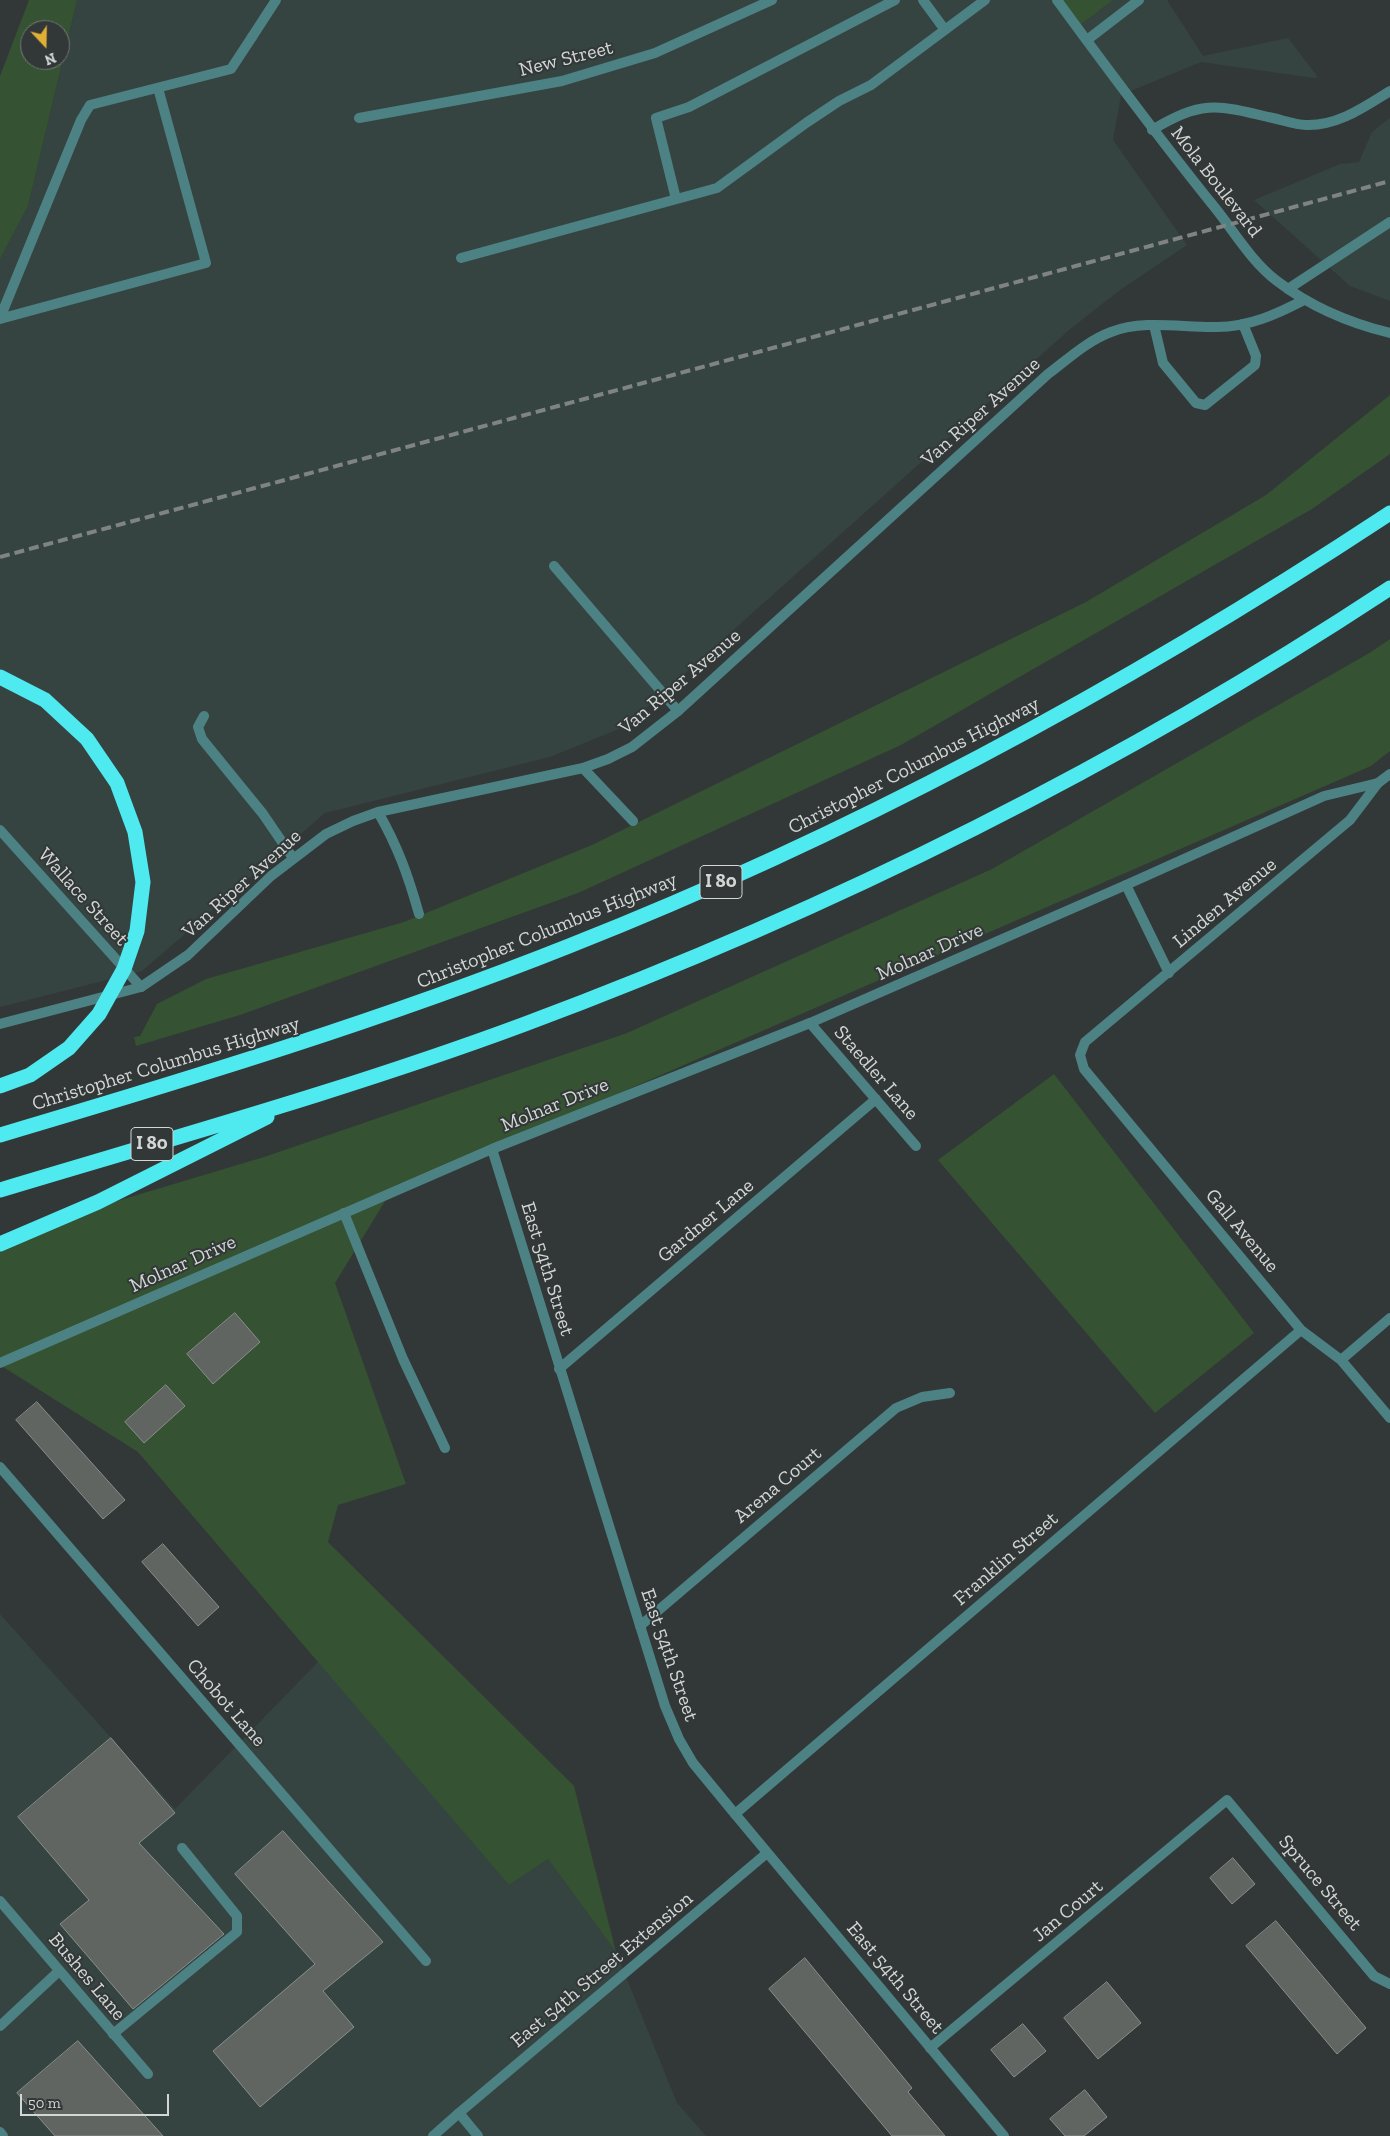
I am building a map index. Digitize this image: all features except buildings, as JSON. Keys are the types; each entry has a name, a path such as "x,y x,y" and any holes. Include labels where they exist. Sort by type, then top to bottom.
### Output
{"highway":[{"name":"Christopher Columbus Highway","path":"0,1135 218,1070 388,1014 556,951 705,890 844,825 1028,732 1215,625 1390,513"},
{"name":"I 80","path":"0,1190 304,1098 449,1051 596,997 743,936 885,872 1025,802 1161,728 1390,588"},
{"path":"0,677 45,700 87,739 117,783 136,832 143,882 137,932 124,969 99,1014 69,1048 30,1075 0,1086"},
{"path":"0,1244 98,1202 304,1098"}],"street":[{"path":"0,319 81,120 90,106 231,68 276,0"},
{"name":"New Street","path":"358,118 562,81 655,52 772,0"},
{"path":"676,199 656,118 689,107 895,0"},
{"path":"923,0 945,30"},
{"path":"461,258 717,188 806,123 840,101 871,85 985,0"},
{"name":"Mola Boulevard","path":"1057,0 1152,130 1229,225 1255,262 1304,300 1334,315 1390,333"},
{"path":"1087,40 1138,0"},
{"path":"0,319 206,263 158,88"},
{"path":"1152,130 1190,110 1210,106 1230,107 1305,125 1335,121 1361,109 1390,91"},
{"path":"1288,289 1390,222"},
{"name":"Van Riper Avenue","path":"0,1024 140,987 188,955 271,876 293,858 326,834 353,820 378,812 583,768 608,759 632,747 678,710 1048,374 1087,344 1112,331 1141,325 1219,327 1243,324 1278,313 1304,300"},
{"path":"1154,325 1163,363 1196,403 1205,405 1255,365 1256,356 1243,324"},
{"path":"554,566 678,710"},
{"path":"204,716 198,727 202,739 263,814 293,858"},
{"path":"583,768 633,821"},
{"name":"Linden Avenue","path":"1080,1055 1085,1042 1350,820 1378,783 1390,774"},
{"name":"Molnar Drive","path":"0,1363 492,1149 810,1023 1324,796 1378,783"},
{"path":"378,812 396,842 419,914"},
{"name":"Wallace Street","path":"0,830 140,987"},
{"path":"1126,885 1169,973"},
{"name":"Staedler Lane","path":"810,1023 916,1146"},
{"name":"Gall Avenue","path":"1080,1055 1084,1069 1301,1330 1340,1360 1390,1418"},
{"name":"Gardner Lane","path":"559,1370 876,1099"},
{"name":"East 54th Street","path":"492,1149 559,1370 665,1706 679,1739 693,1763 1004,2136"},
{"path":"344,1213 403,1359 444,1448"},
{"path":"1340,1360 1390,1318"},
{"name":"Franklin Street","path":"735,1814 1301,1330"},
{"name":"Arena Court","path":"640,1626 896,1408 922,1397 950,1394"},
{"name":"Chobot Lane","path":"0,1467 426,1962"},
{"name":"Spruce Street","path":"1227,1800 1374,1976 1390,1984"},
{"name":"Jan Court","path":"930,2048 1227,1800"},
{"path":"113,2034 236,1932 237,1916 182,1848"},
{"name":"East 54th Street Extension","path":"433,2136 767,1853"},
{"name":"Bushes Lane","path":"0,1901 148,2074"},
{"path":"0,2026 59,1971"},
{"path":"459,2113 478,2136"},
{"path":"0,2132 2,2136"}],"shaded area":[{"path":"77,0 1060,0 1079,26 1113,0 1167,0 1203,56 1288,38 1318,77 1314,78 1201,62 1121,95 1113,140 1187,245 1120,290 1069,330 626,726 550,757 325,813 142,971 0,1007 0,259 28,206 60,70 70,70 70,29"},
{"path":"1390,118 1390,301 1350,286 1254,200 1340,164 1359,162 1372,132"},
{"path":"0,1614 175,1809 319,1661 509,1885 548,1859 616,1952 677,2103 706,2136 0,2136"}],"green space":[{"path":"29,0 77,0 70,29 70,20 21,20"},
{"path":"1060,0 1113,0 1079,26"},
{"path":"20,24 20,70 60,70 28,206 0,259 0,76"},
{"path":"1390,395 1390,454 1312,509 901,745 578,893 240,1015 136,1046 134,1037 140,1036 157,1004 206,979 404,922 592,845 1086,602 1266,495"},
{"path":"1390,639 1390,751 1371,766 390,1193 335,1283 406,1484 338,1505 328,1542 574,1786 616,1952 548,1859 509,1885 138,1452 0,1365 0,1236 264,1157 627,1033 992,869 1371,652"},
{"path":"1054,1074 1254,1333 1155,1413 938,1160"}],"railway":[{"path":"0,557 1390,181"}]}
